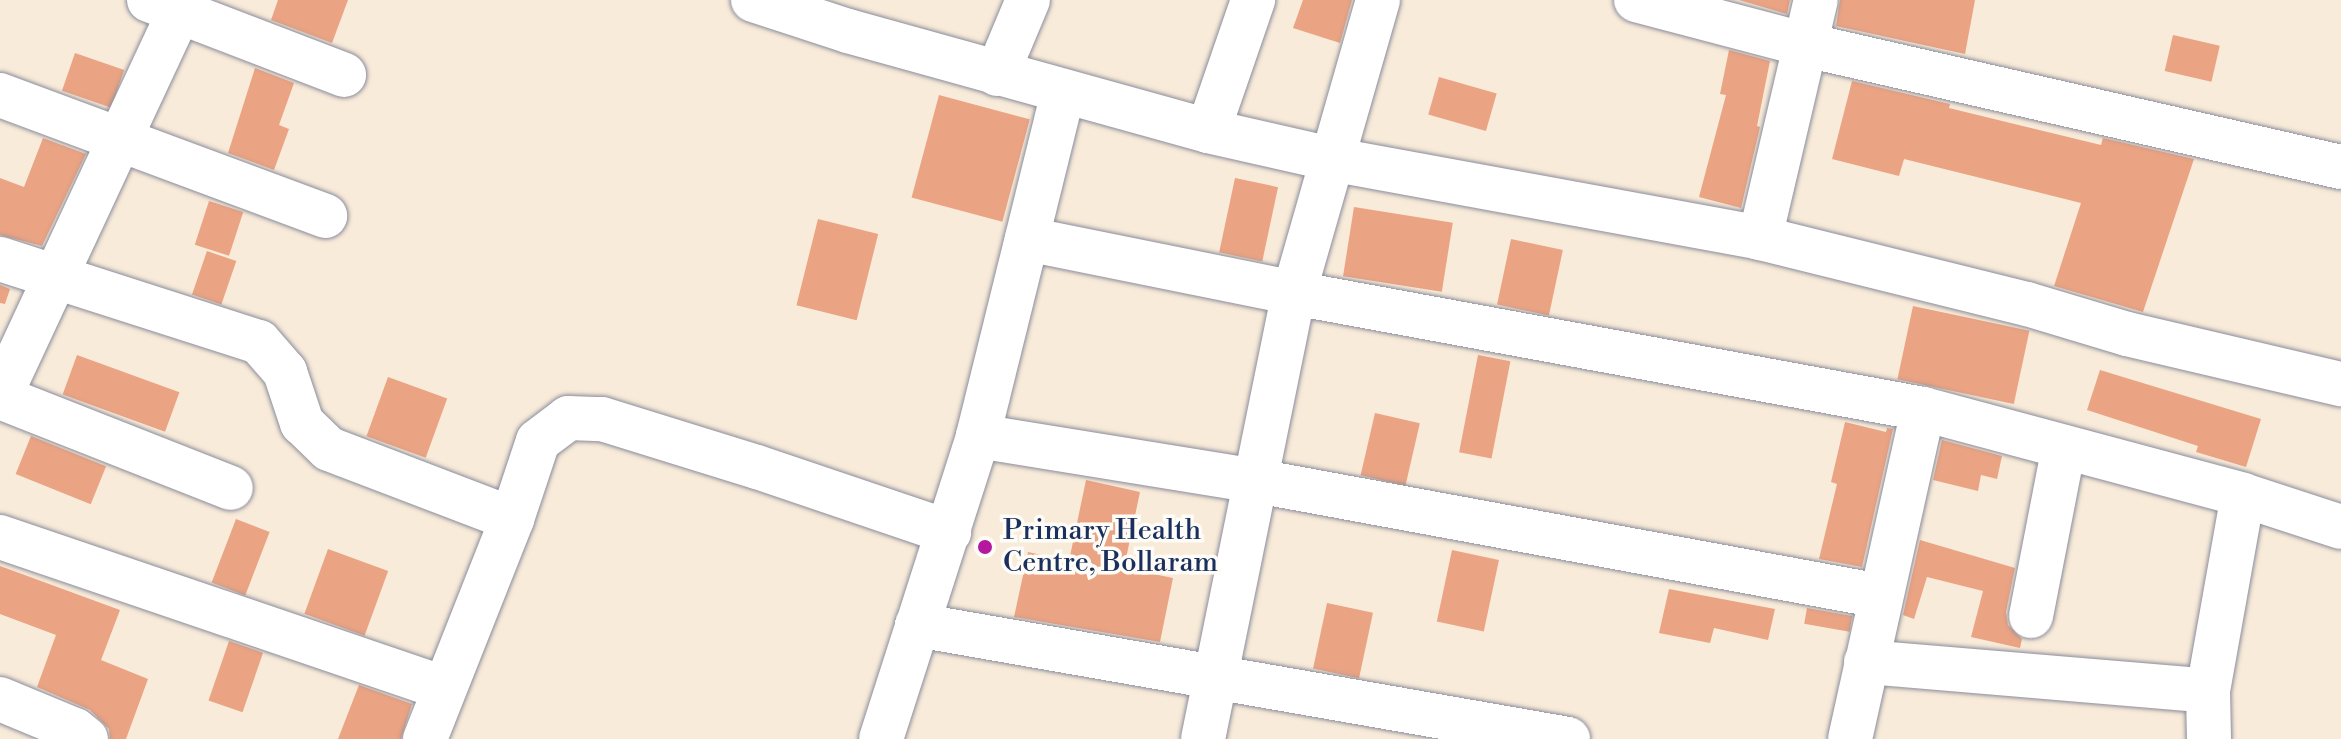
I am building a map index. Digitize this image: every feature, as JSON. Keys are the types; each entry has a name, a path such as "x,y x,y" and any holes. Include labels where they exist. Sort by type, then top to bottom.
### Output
{"street":[{"path":"753,0 855,16 997,74 1208,131 1331,159 1760,238 2027,304 2127,334 2341,384"},
{"path":"997,74 1028,0"},
{"path":"1208,131 1253,0"},
{"path":"1203,739 1294,293 1378,0"},
{"path":"1636,0 1806,45 2341,167"},
{"path":"1760,238 1816,0"},
{"path":"231,488 0,396 119,140 171,4 344,75"},
{"path":"881,739 978,436 1063,92"},
{"path":"0,95 325,216"},
{"path":"1027,239 1294,293 1923,409 2243,495 2341,527"},
{"path":"0,259 259,342 285,372 302,423 329,449 512,519"},
{"path":"1850,739 1923,409"},
{"path":"425,739 512,519 538,441 568,418 602,419 949,532"},
{"path":"978,436 1257,481 1880,596"},
{"path":"2031,616 2064,447"},
{"path":"2209,739 2208,691 2243,495"},
{"path":"0,537 444,688"},
{"path":"917,625 1217,680 1568,739"},
{"path":"1866,662 2208,691"},
{"path":"0,699 75,730 86,739"}],"building":[{"path":"278,0 348,0 332,43 271,20"},
{"path":"1303,0 1352,0 1340,43 1293,28"},
{"path":"1739,0 1790,0 1787,14"},
{"path":"1840,0 1975,0 1965,54 1836,26"},
{"path":"2173,35 2220,46 2211,82 2165,71"},
{"path":"1729,50 1770,61 1757,126 1760,127 1741,208 1699,197 1726,95 1720,94"},
{"path":"75,53 124,70 111,108 62,91"},
{"path":"255,68 294,83 279,125 289,129 274,170 228,153"},
{"path":"1439,77 1497,94 1486,131 1428,114"},
{"path":"1852,81 2101,145 2103,138 2194,159 2143,312 2054,286 2081,203 1904,159 1899,176 1832,159"},
{"path":"939,95 1030,119 1002,222 912,197"},
{"path":"43,138 86,154 42,246 0,235 0,178 24,187"},
{"path":"1235,178 1278,187 1262,261 1219,252"},
{"path":"209,201 243,212 229,256 195,245"},
{"path":"1354,207 1453,223 1442,292 1343,276"},
{"path":"818,219 878,234 857,320 796,305"},
{"path":"1511,239 1563,250 1549,316 1497,305"},
{"path":"207,251 236,261 221,305 192,294"},
{"path":"0,285 10,289 5,304 0,303"},
{"path":"1913,306 2029,331 2014,404 1897,379"},
{"path":"77,355 179,392 165,432 63,394"},
{"path":"1478,355 1510,361 1492,458 1459,452"},
{"path":"2100,370 2261,419 2246,467 2196,452 2198,446 2087,410"},
{"path":"388,377 447,399 426,458 366,436"},
{"path":"1375,413 1420,423 1405,486 1361,475"},
{"path":"1845,422 1886,432 1887,428 1893,429 1862,567 1819,559 1837,484 1831,482"},
{"path":"31,436 106,466 91,504 16,474"},
{"path":"1942,440 2002,456 1997,479 1981,475 1978,491 1933,480"},
{"path":"1086,480 1140,492 1124,568 1173,578 1160,642 1014,617 1028,552 1069,561"},
{"path":"236,519 270,532 245,595 212,582"},
{"path":"1920,540 2015,568 2006,612 2008,625 2022,639 2020,648 1971,637 1983,591 1927,577 1914,619 1903,615"},
{"path":"328,549 388,571 365,636 304,614"},
{"path":"1452,550 1499,560 1484,631 1437,621"},
{"path":"0,566 120,610 101,660 148,679 126,739 110,739 109,729 90,710 37,687 56,635 0,614"},
{"path":"1669,589 1775,609 1768,640 1714,628 1710,643 1659,633"},
{"path":"1327,603 1373,613 1359,678 1313,669"},
{"path":"1807,608 1852,616 1850,632 1804,624"},
{"path":"229,641 263,653 243,712 208,701"},
{"path":"359,685 412,704 401,739 338,739"}],"place":[{"name":"Primary Health Centre, Bollaram","path":"985,547"}]}
